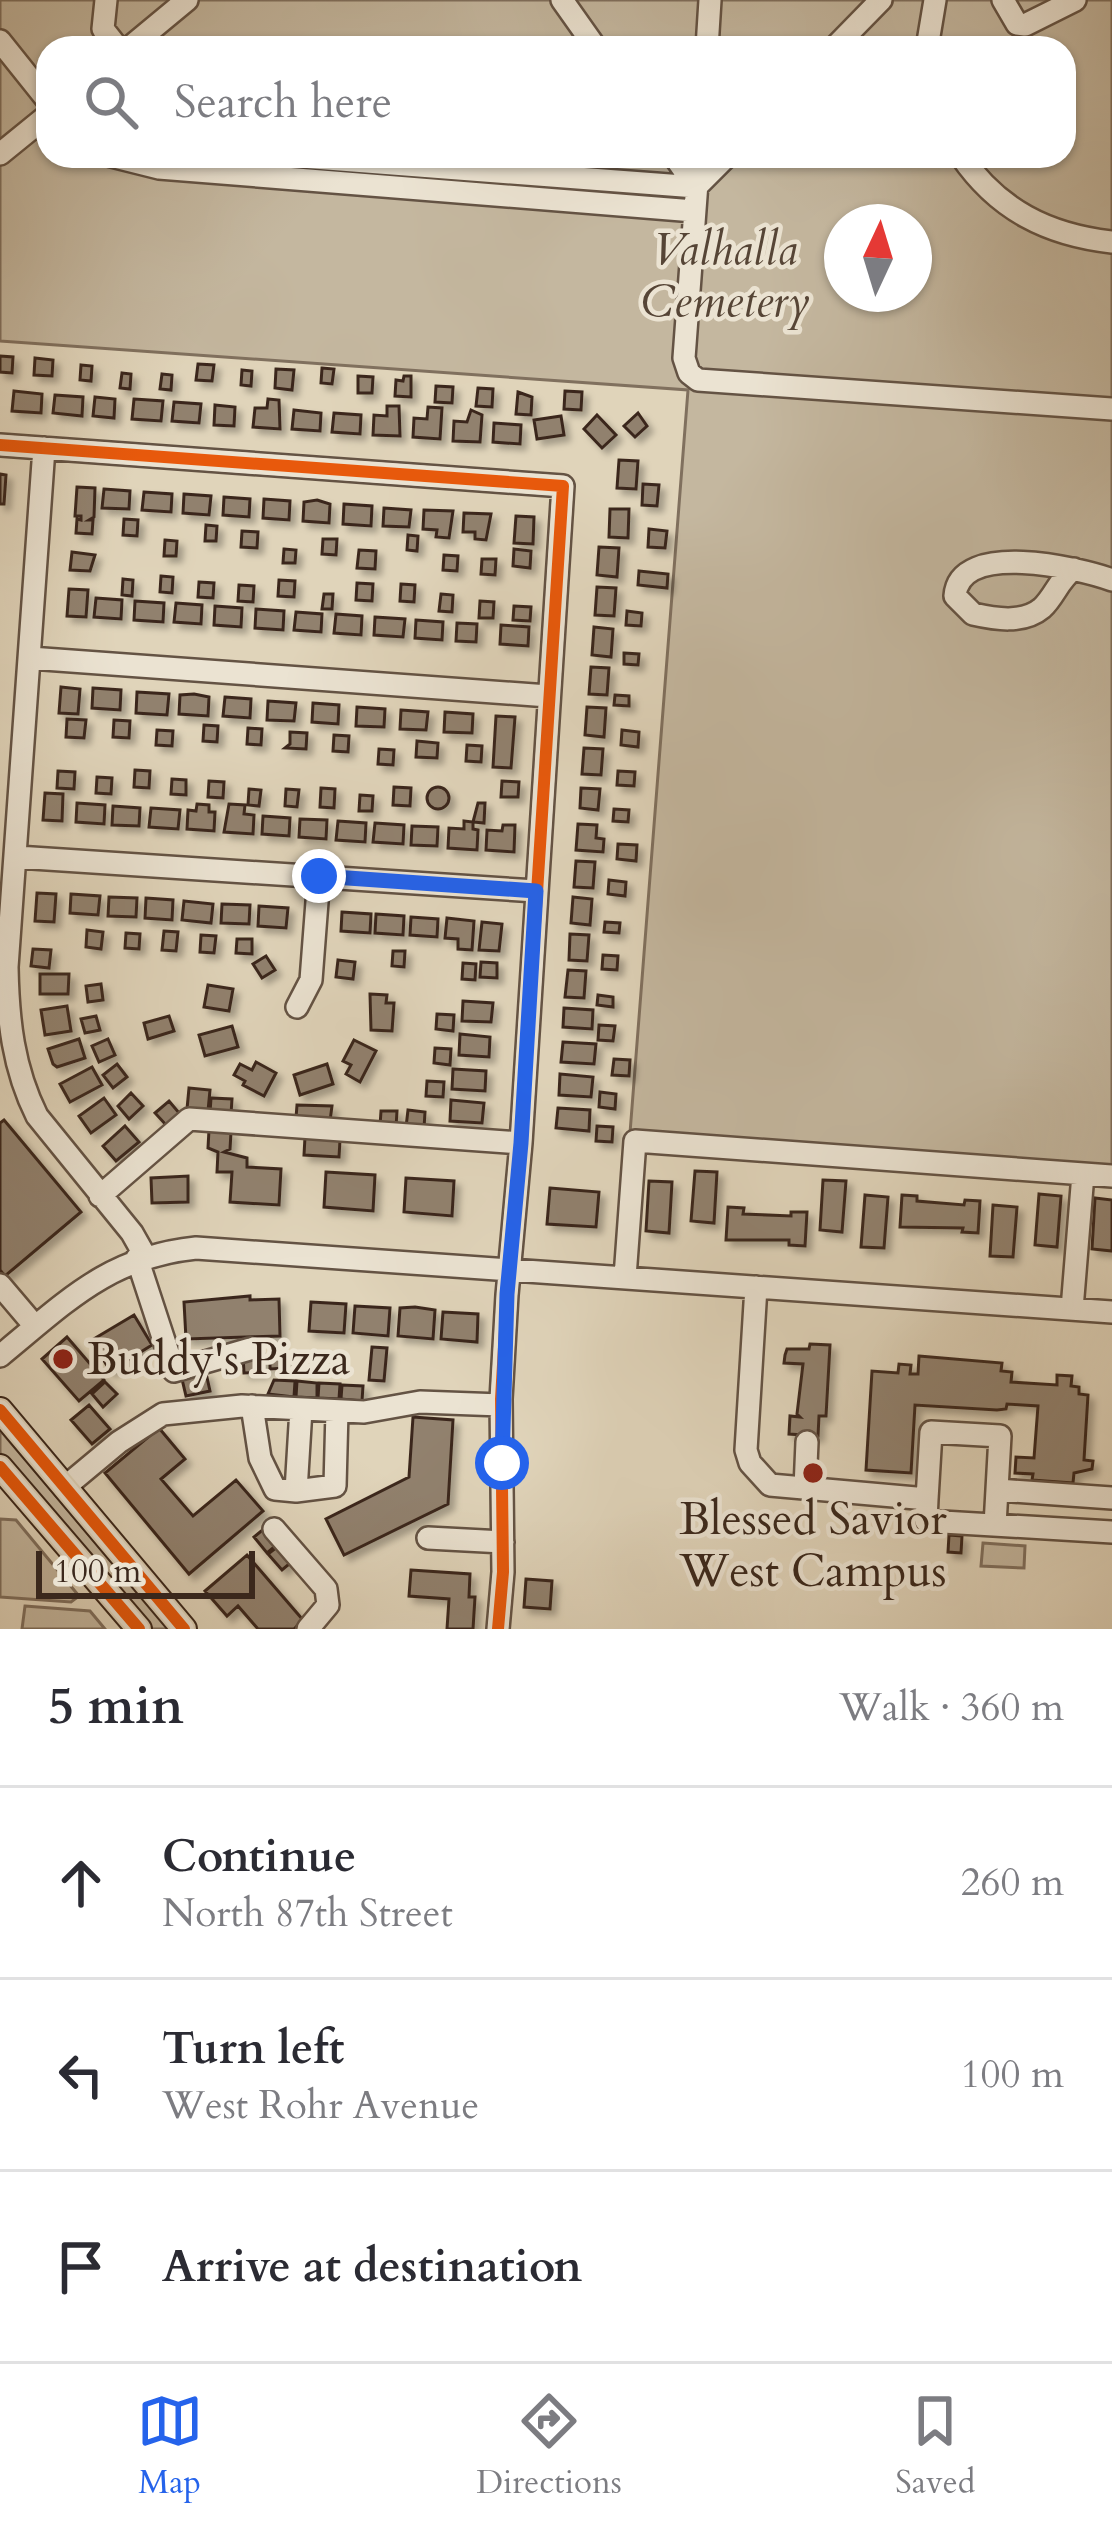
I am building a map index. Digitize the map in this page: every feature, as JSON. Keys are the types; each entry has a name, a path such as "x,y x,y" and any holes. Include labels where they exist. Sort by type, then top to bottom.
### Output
{"main road":[{"path":"0,1410 184,1629"},
{"path":"0,1467 139,1629"}],"street":[{"path":"106,0 104,29 109,36"},
{"path":"144,36 188,0"},
{"path":"562,0 588,36"},
{"path":"708,36 710,0"},
{"path":"846,36 881,0"},
{"path":"929,36 935,0"},
{"path":"1003,0 1017,23 1025,25 1075,0"},
{"path":"0,41 36,86"},
{"path":"0,154 36,125"},
{"path":"159,168 694,211"},
{"path":"446,168 696,187 715,168"},
{"path":"683,168 696,187"},
{"path":"698,168 684,358 688,373 698,380 1112,410"},
{"path":"972,168 1003,203 1038,226 1075,238 1112,242"},
{"path":"0,445 563,486 501,1405 503,1542 498,1629"},
{"path":"44,448 7,899 15,1059 37,1116 132,1233 174,1371 250,1349"},
{"path":"1074,569 1041,608 1022,618 973,614 956,596 956,585 967,572 997,562 1074,569 1112,580"},
{"path":"30,658 548,696"},
{"path":"12,844 319,876 536,891"},
{"path":"297,1007 312,975 319,876"},
{"path":"100,1196 189,1119 521,1143"},
{"path":"625,1277 635,1141 1112,1176"},
{"path":"1072,1309 1083,1174"},
{"path":"0,1356 87,1284 141,1257 219,1247 1112,1312"},
{"path":"0,1285 34,1325"},
{"path":"756,1286 746,1450 758,1476 770,1485 927,1499"},
{"path":"65,1487 133,1431 163,1414 252,1406 364,1412 420,1402 501,1405"},
{"path":"252,1406 260,1458 275,1490 335,1486 337,1411"},
{"path":"296,1491 301,1409"},
{"path":"995,1525 1000,1436 932,1432 926,1520 995,1525 1112,1532"},
{"path":"805,1488 808,1442"},
{"path":"998,1481 1112,1498"},
{"path":"274,1529 326,1589 328,1604 308,1629"},
{"path":"428,1538 503,1542"}],"green space":[{"name":"Valhalla Cemetery","path":"0,0 1112,0 1112,1167 630,1133 688,390 0,341"},
{"path":"0,1430 169,1629 149,1629 0,1453"},
{"path":"0,1519 16,1520 79,1596 71,1602 0,1597"},
{"path":"983,1543 1025,1546 1024,1568 981,1566"},
{"path":"25,1606 90,1611 105,1629 22,1629"}],"building":[{"path":"0,356 13,357 12,373 0,372"},
{"path":"35,358 53,360 52,376 34,375"},
{"path":"198,364 214,365 212,381 196,380"},
{"path":"81,365 92,366 91,381 80,380"},
{"path":"322,368 334,369 332,384 321,383"},
{"path":"276,369 294,370 292,390 275,388"},
{"path":"242,370 252,371 251,386 241,385"},
{"path":"122,373 131,374 130,389 120,388"},
{"path":"162,374 172,375 171,390 160,389"},
{"path":"358,376 373,377 372,393 358,393"},
{"path":"404,376 411,376 411,397 395,396 396,380 403,381"},
{"path":"436,386 453,387 452,403 435,402"},
{"path":"478,388 493,389 492,407 476,406"},
{"path":"14,391 42,394 41,413 12,411"},
{"path":"565,391 582,392 581,410 564,409"},
{"path":"518,392 532,397 531,415 516,414"},
{"path":"55,395 83,397 82,416 53,413"},
{"path":"95,397 115,399 114,418 93,416"},
{"path":"134,399 163,401 161,421 132,419"},
{"path":"268,399 279,400 280,429 253,427 255,408 267,408"},
{"path":"174,402 201,404 199,423 172,421"},
{"path":"215,405 235,407 234,426 214,425"},
{"path":"387,406 399,406 400,436 373,435 374,415 387,416"},
{"path":"428,407 442,408 440,439 413,437 414,418 427,419"},
{"path":"294,410 321,413 320,431 292,429"},
{"path":"471,410 482,415 480,442 453,441 454,421 467,422"},
{"path":"334,413 361,415 360,434 332,432"},
{"path":"638,413 647,426 635,437 624,426"},
{"path":"597,415 616,435 602,448 584,429"},
{"path":"561,416 564,435 537,439 534,420"},
{"path":"494,423 521,425 520,444 493,442"},
{"path":"619,460 638,461 636,489 617,488"},
{"path":"0,474 6,475 4,504 0,504"},
{"path":"643,484 659,485 657,506 642,505"},
{"path":"77,487 95,488 94,517 89,520 93,520 92,534 76,533 77,519 81,520 75,516"},
{"path":"104,489 130,491 129,509 102,508"},
{"path":"144,492 172,494 171,512 142,510"},
{"path":"184,494 211,496 209,515 183,513"},
{"path":"224,497 250,499 249,517 223,515"},
{"path":"264,499 290,501 289,520 263,518"},
{"path":"304,502 330,504 329,523 303,521"},
{"path":"344,504 372,506 371,526 343,524"},
{"path":"384,508 411,510 409,527 383,526"},
{"path":"610,509 629,509 628,538 609,537"},
{"path":"424,510 453,511 449,538 436,537 437,530 423,529"},
{"path":"464,513 491,514 486,540 475,539 475,532 463,532"},
{"path":"516,516 534,517 533,544 514,543"},
{"path":"124,519 138,520 137,536 123,535"},
{"path":"206,525 217,526 216,541 205,541"},
{"path":"649,529 667,531 665,548 648,547"},
{"path":"242,531 258,532 257,548 241,547"},
{"path":"408,535 418,536 417,551 407,550"},
{"path":"323,539 337,539 336,555 322,554"},
{"path":"165,540 177,541 176,556 164,556"},
{"path":"599,547 619,548 617,577 597,575"},
{"path":"284,549 296,550 295,563 283,563"},
{"path":"514,549 531,551 530,568 513,566"},
{"path":"359,550 376,551 375,569 357,568"},
{"path":"72,552 95,555 90,571 70,570"},
{"path":"444,555 458,556 457,571 443,570"},
{"path":"482,559 496,559 495,575 481,574"},
{"path":"639,571 668,574 667,588 638,585"},
{"path":"161,576 173,577 172,593 160,592"},
{"path":"123,579 133,580 132,596 122,595"},
{"path":"279,580 295,581 294,597 278,596"},
{"path":"199,582 214,583 213,598 198,597"},
{"path":"357,583 373,584 372,601 356,600"},
{"path":"401,584 415,585 414,602 400,601"},
{"path":"239,585 254,586 253,602 238,601"},
{"path":"597,587 616,588 614,616 595,615"},
{"path":"69,589 88,590 86,617 67,616"},
{"path":"324,594 333,594 332,609 322,609"},
{"path":"441,594 453,595 452,612 439,611"},
{"path":"96,598 122,600 121,619 94,617"},
{"path":"135,601 164,603 163,622 134,620"},
{"path":"480,601 494,602 493,618 479,618"},
{"path":"176,603 202,605 201,624 174,622"},
{"path":"215,606 242,608 241,627 214,625"},
{"path":"514,606 531,607 530,621 513,620"},
{"path":"256,609 284,611 283,630 255,628"},
{"path":"627,611 642,613 641,626 626,625"},
{"path":"296,612 322,614 321,632 294,630"},
{"path":"336,614 362,616 361,635 334,633"},
{"path":"375,617 405,619 403,637 374,635"},
{"path":"416,620 443,622 442,640 415,638"},
{"path":"457,623 477,624 476,642 456,641"},
{"path":"501,625 529,627 528,646 500,644"},
{"path":"594,627 613,629 611,657 592,655"},
{"path":"624,653 639,654 638,665 624,664"},
{"path":"591,667 609,668 607,695 589,694"},
{"path":"61,687 80,689 78,714 59,713"},
{"path":"93,688 121,690 120,710 92,708"},
{"path":"137,692 169,694 167,715 136,713"},
{"path":"180,695 209,697 208,716 179,714"},
{"path":"615,695 629,696 629,706 614,705"},
{"path":"225,697 251,699 250,718 223,716"},
{"path":"268,701 296,703 294,721 267,720"},
{"path":"313,703 339,705 338,724 312,722"},
{"path":"357,707 385,709 384,727 356,726"},
{"path":"587,707 606,708 604,737 585,735"},
{"path":"401,710 428,712 426,730 400,729"},
{"path":"445,712 473,714 472,733 444,732"},
{"path":"496,716 515,717 511,768 493,767"},
{"path":"67,719 86,720 84,738 66,737"},
{"path":"114,720 130,721 129,738 113,737"},
{"path":"204,725 218,726 217,742 203,741"},
{"path":"248,728 262,729 261,745 247,744"},
{"path":"157,730 173,731 172,746 156,745"},
{"path":"622,730 639,732 638,747 621,745"},
{"path":"290,732 307,733 306,749 285,748"},
{"path":"334,735 349,736 348,752 333,751"},
{"path":"417,741 438,743 437,758 416,757"},
{"path":"467,745 482,746 481,762 466,761"},
{"path":"584,748 603,749 601,775 582,774"},
{"path":"379,749 394,750 393,765 378,764"},
{"path":"135,770 150,771 149,788 134,787"},
{"path":"58,771 75,772 74,789 57,788"},
{"path":"618,771 635,772 634,786 617,785"},
{"path":"97,777 112,778 111,794 96,793"},
{"path":"172,779 186,780 186,795 171,794"},
{"path":"209,781 224,782 223,798 208,797"},
{"path":"502,781 519,782 518,797 501,797"},
{"path":"394,787 411,788 410,806 393,805"},
{"path":"438,787 449,798 438,809 427,798"},
{"path":"321,788 335,789 334,808 320,807"},
{"path":"581,788 600,789 598,810 580,808"},
{"path":"249,789 261,790 259,806 248,805"},
{"path":"286,789 299,790 297,807 285,806"},
{"path":"45,793 63,794 62,821 43,820"},
{"path":"360,795 373,796 372,811 359,811"},
{"path":"77,803 105,805 104,824 76,822"},
{"path":"478,803 485,803 484,823 473,822"},
{"path":"197,804 209,805 209,812 215,812 214,831 187,829 188,810 196,811"},
{"path":"229,804 245,805 244,814 254,815 253,834 224,832"},
{"path":"113,806 140,808 139,826 112,825"},
{"path":"151,808 180,810 178,829 149,827"},
{"path":"614,809 629,810 628,822 613,821"},
{"path":"263,816 290,818 289,836 262,834"},
{"path":"300,819 327,820 326,839 299,837"},
{"path":"338,821 366,823 365,842 336,840"},
{"path":"464,821 473,822 473,829 478,830 477,850 448,848 449,828 464,829"},
{"path":"375,823 404,825 403,844 373,842"},
{"path":"578,824 597,825 596,838 604,839 603,852 576,850"},
{"path":"503,825 515,825 514,852 486,850 487,830 502,831"},
{"path":"412,826 438,827 437,846 411,845"},
{"path":"618,844 637,845 636,861 617,859"},
{"path":"576,861 595,862 593,888 574,887"},
{"path":"609,880 626,882 625,896 608,894"},
{"path":"37,893 56,894 54,922 35,921"},
{"path":"71,894 100,896 98,915 70,913"},
{"path":"109,897 137,898 136,917 108,916"},
{"path":"573,897 592,899 590,925 571,923"},
{"path":"146,898 173,900 172,920 145,918"},
{"path":"184,901 213,904 211,923 182,920"},
{"path":"222,904 250,905 249,924 221,923"},
{"path":"259,906 288,908 286,928 258,926"},
{"path":"342,912 371,914 370,933 341,931"},
{"path":"376,914 404,916 403,935 375,933"},
{"path":"411,917 438,919 437,937 410,935"},
{"path":"447,918 474,921 472,950 458,949 458,939 445,938"},
{"path":"482,922 502,924 499,951 479,950"},
{"path":"605,922 620,923 619,933 604,932"},
{"path":"87,930 103,932 101,949 86,947"},
{"path":"164,931 178,932 176,951 162,950"},
{"path":"126,933 140,934 139,949 125,948"},
{"path":"570,934 589,935 587,961 569,960"},
{"path":"201,935 216,936 214,953 200,952"},
{"path":"237,939 252,939 252,954 236,953"},
{"path":"33,949 51,950 49,968 31,966"},
{"path":"393,951 405,951 404,967 392,966"},
{"path":"603,955 618,956 617,970 602,969"},
{"path":"266,956 275,970 262,978 253,964"},
{"path":"338,960 355,962 353,979 336,977"},
{"path":"481,962 497,963 497,978 480,977"},
{"path":"463,963 476,964 475,980 462,979"},
{"path":"568,970 586,971 584,998 565,997"},
{"path":"40,974 69,974 68,994 40,994"},
{"path":"101,984 103,1000 88,1002 86,986"},
{"path":"208,985 233,989 229,1011 204,1007"},
{"path":"370,994 387,995 386,1003 394,1003 392,1031 371,1030"},
{"path":"598,995 613,997 613,1007 597,1005"},
{"path":"463,1001 493,1003 491,1022 462,1021"},
{"path":"67,1006 71,1031 45,1035 41,1010"},
{"path":"564,1008 593,1010 592,1029 563,1027"},
{"path":"437,1014 454,1015 453,1031 436,1029"},
{"path":"96,1016 100,1030 85,1033 81,1019"},
{"path":"169,1016 174,1031 148,1039 144,1023"},
{"path":"599,1025 615,1026 613,1041 598,1040"},
{"path":"232,1026 238,1047 205,1056 199,1035"},
{"path":"460,1034 490,1037 489,1057 459,1055"},
{"path":"79,1039 85,1058 57,1067 53,1064 48,1049"},
{"path":"108,1039 115,1055 99,1062 92,1046"},
{"path":"354,1040 376,1051 360,1082 346,1074 351,1065 343,1061"},
{"path":"563,1042 596,1044 594,1064 561,1062"},
{"path":"435,1048 451,1049 450,1065 434,1063"},
{"path":"614,1059 630,1060 629,1076 612,1075"},
{"path":"256,1062 276,1073 264,1096 234,1075 240,1064 252,1070"},
{"path":"117,1064 127,1077 113,1088 103,1075"},
{"path":"327,1064 333,1084 300,1095 294,1075"},
{"path":"92,1067 102,1085 70,1102 60,1084"},
{"path":"453,1069 486,1071 485,1091 452,1089"},
{"path":"560,1074 593,1077 591,1097 559,1095"},
{"path":"427,1081 444,1082 443,1097 426,1096"},
{"path":"189,1088 210,1090 208,1111 187,1109"},
{"path":"600,1092 616,1094 615,1109 599,1107"},
{"path":"131,1093 143,1106 129,1119 118,1106"},
{"path":"104,1098 116,1115 91,1133 79,1116"},
{"path":"211,1098 232,1099 231,1114 210,1113"},
{"path":"451,1100 484,1103 482,1123 450,1121"},
{"path":"169,1101 180,1114 167,1126 155,1113"},
{"path":"297,1105 332,1106 330,1121 296,1118"},
{"path":"558,1108 590,1110 589,1131 556,1128"},
{"path":"408,1110 425,1112 424,1128 406,1127"},
{"path":"381,1111 397,1111 396,1127 380,1126"},
{"path":"4,1120 81,1212 5,1276 0,1270 0,1123"},
{"path":"125,1126 139,1142 116,1161 103,1146"},
{"path":"597,1126 613,1127 612,1142 596,1141"},
{"path":"209,1130 231,1132 230,1149 224,1152 247,1158 247,1167 281,1169 279,1205 230,1202 232,1172 217,1172 218,1152 208,1148"},
{"path":"305,1137 340,1140 339,1157 304,1155"},
{"path":"695,1171 717,1172 714,1223 691,1221"},
{"path":"326,1172 375,1175 373,1211 324,1207"},
{"path":"188,1176 188,1202 152,1203 151,1178"},
{"path":"406,1178 454,1181 452,1216 404,1212"},
{"path":"823,1180 846,1181 842,1232 820,1230"},
{"path":"649,1181 672,1182 669,1233 646,1231"},
{"path":"550,1188 599,1192 596,1227 547,1224"},
{"path":"1039,1194 1061,1196 1057,1247 1035,1245"},
{"path":"865,1195 888,1197 884,1248 861,1247"},
{"path":"902,1195 964,1205 965,1200 980,1201 978,1233 962,1232 963,1228 900,1227"},
{"path":"1095,1198 1112,1200 1112,1251 1092,1249"},
{"path":"993,1205 1017,1207 1013,1257 990,1256"},
{"path":"728,1207 744,1208 743,1214 807,1212 805,1246 789,1245 789,1240 726,1240"},
{"path":"250,1296 250,1300 279,1299 280,1336 186,1339 184,1302"},
{"path":"311,1302 346,1304 344,1333 309,1331"},
{"path":"355,1306 390,1308 388,1336 353,1333"},
{"path":"400,1308 435,1310 433,1339 398,1336"},
{"path":"443,1312 478,1314 477,1342 441,1339"},
{"path":"134,1315 152,1345 110,1371 92,1340"},
{"path":"67,1337 104,1380 79,1401 42,1359"},
{"path":"810,1344 830,1345 826,1416 819,1416 818,1436 789,1434 790,1416 800,1417 803,1364 784,1363 785,1355 787,1349 809,1349"},
{"path":"372,1347 387,1348 384,1381 369,1380"},
{"path":"264,1354 264,1372 244,1373 243,1355"},
{"path":"270,1354 286,1354 286,1368 270,1369"},
{"path":"919,1356 1002,1363 1001,1371 1012,1372 1011,1382 1057,1385 1057,1375 1072,1376 1071,1386 1088,1395 1084,1460 1093,1461 1092,1469 1074,1473 1073,1483 1032,1480 1033,1474 1015,1473 1016,1457 1034,1458 1038,1406 1007,1404 1006,1409 997,1410 915,1405 911,1473 866,1470 872,1371 898,1373 899,1364 911,1365 910,1374 918,1374"},
{"path":"206,1373 210,1391 186,1396 182,1379"},
{"path":"274,1380 295,1381 294,1397 268,1394"},
{"path":"297,1381 317,1383 317,1398 296,1397"},
{"path":"105,1382 117,1394 103,1407 92,1394"},
{"path":"319,1383 340,1384 339,1399 318,1398"},
{"path":"342,1385 363,1386 362,1401 341,1399"},
{"path":"89,1405 110,1429 92,1444 71,1420"},
{"path":"413,1417 453,1420 448,1504 344,1555 326,1519 409,1477"},
{"path":"159,1428 185,1459 161,1479 193,1516 236,1480 263,1511 189,1574 105,1473"},
{"path":"266,1527 279,1543 267,1553 254,1537"},
{"path":"949,1535 962,1536 961,1553 948,1552"},
{"path":"281,1544 294,1560 282,1570 268,1554"},
{"path":"247,1555 303,1620 294,1629 258,1629 238,1606 227,1616 205,1591"},
{"path":"411,1570 470,1574 469,1597 475,1597 473,1629 447,1629 449,1599 409,1596"},
{"path":"526,1579 552,1581 550,1609 524,1607"}],"cycle path":[{"path":"0,445 563,486 501,1399 503,1572 498,1629"},
{"path":"0,1410 184,1629"},
{"path":"0,1467 139,1629"}],"place":[{"name":"Buddy's Pizza","path":"63,1359"},
{"name":"Blessed Savior West Campus","path":"813,1473"}],"route":[{"path":"319,876 536,891 507,1294 502,1463"}]}
